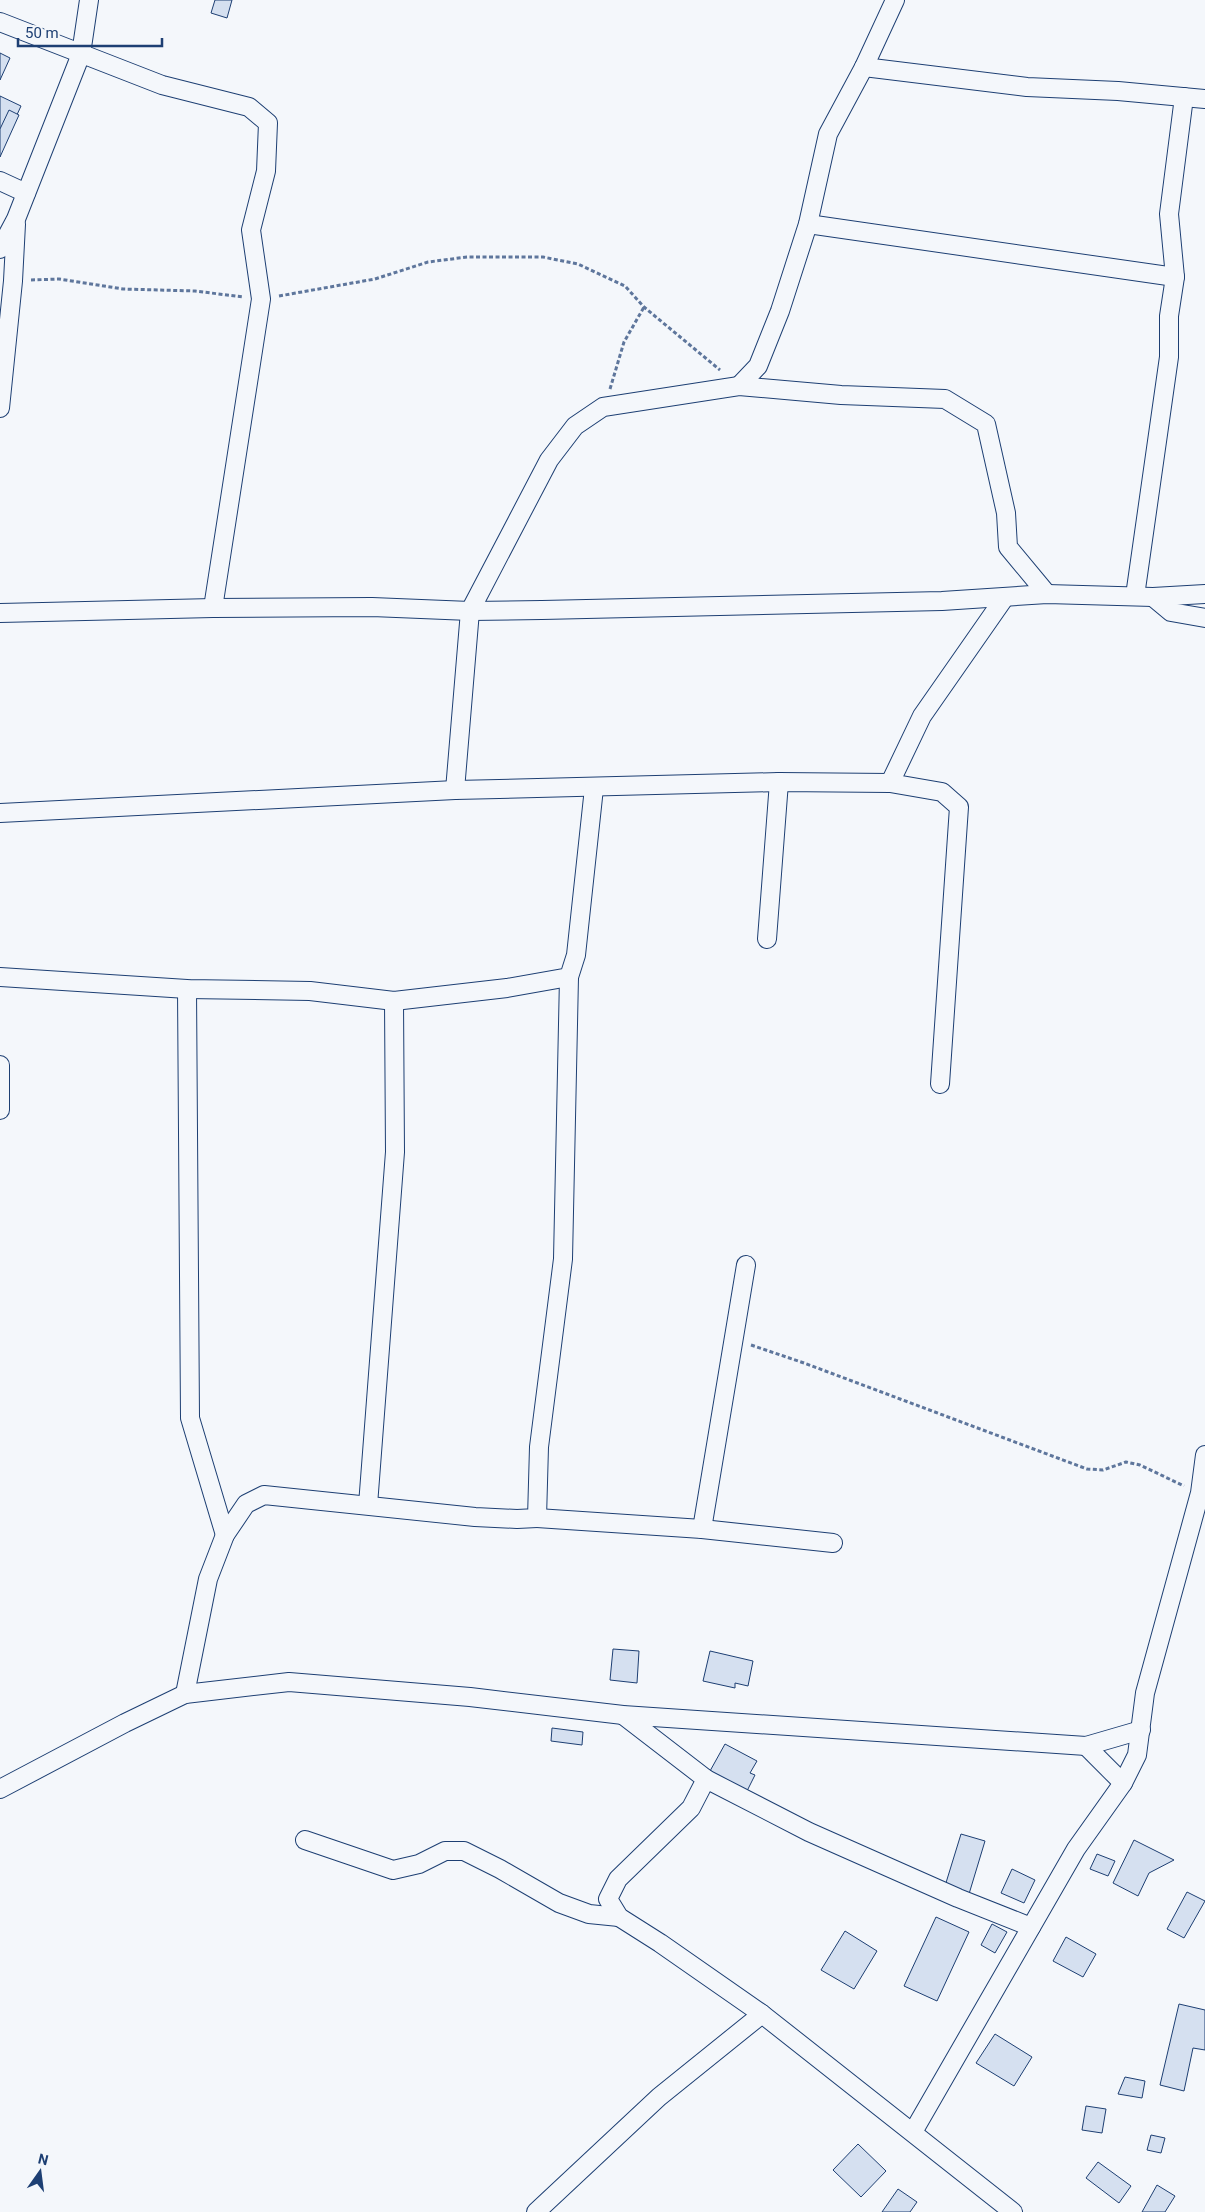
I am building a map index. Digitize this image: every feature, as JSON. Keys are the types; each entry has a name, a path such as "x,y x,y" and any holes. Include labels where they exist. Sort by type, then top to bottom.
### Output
{"street":[{"path":"0,249 16,219 81,54 89,0"},
{"path":"739,386 758,366 780,311 808,224 828,134 864,67 896,0"},
{"path":"0,22 162,85 249,107 268,123 266,171 251,230 261,299 213,608"},
{"path":"864,67 1027,87 1118,90 1205,99"},
{"path":"1144,596 1169,357 1169,316 1174,277 1173,244 1169,214 1184,97"},
{"path":"0,181 26,193"},
{"path":"0,408 13,281 16,219"},
{"path":"808,224 1174,277"},
{"path":"455,790 470,611 549,460 575,426 603,407 739,386 840,395 945,399 986,424 1006,513 1008,547 1047,594"},
{"path":"0,614 213,608 372,607 470,611 942,601 1047,594 1144,596 1205,594"},
{"path":"1144,596 1171,612 1205,618"},
{"path":"890,783 922,716 1005,597"},
{"path":"767,939 779,782"},
{"path":"0,813 455,790 779,782 890,783 942,792 959,807 940,1084"},
{"path":"537,1518 539,1447 562,1259 569,977 576,955 594,788"},
{"path":"0,978 187,989 310,991 394,1000 507,988 569,977"},
{"path":"187,989 190,1418 225,1535"},
{"path":"368,1505 395,1152 394,1000"},
{"path":"0,1065 0,1110"},
{"path":"702,1529 746,1266"},
{"path":"913,2132 1076,1849 1123,1783 1137,1755 1145,1693 1200,1493 1205,1456"},
{"path":"185,1694 208,1579 225,1535 246,1504 264,1495 475,1517 537,1518 702,1529 833,1544"},
{"path":"0,1789 125,1722 185,1694 289,1682 470,1697 623,1715 1086,1746 1141,1730"},
{"path":"623,1715 706,1779 809,1832 958,1898 1031,1927"},
{"path":"1086,1746 1123,1783"},
{"path":"706,1779 691,1808 618,1879 608,1898 619,1916 660,1942 762,2014 1013,2212"},
{"path":"305,1840 393,1870 419,1864 445,1851 464,1852 500,1869 558,1903 588,1914 619,1916"},
{"path":"536,2212 659,2097 762,2014"}],"path":[{"path":"13,281 59,279 123,289 195,292 261,299 375,279 428,262 468,257 543,257 578,264 625,286 644,307 739,386"},
{"path":"603,407 617,370 624,342 644,307"},
{"path":"734,1340 804,1363 1087,1469 1103,1470 1126,1462 1140,1465 1200,1493"}],"building":[{"path":"215,0 232,0 227,18 211,13"},
{"path":"0,53 10,58 0,80"},
{"path":"0,96 21,106 4,143 0,141"},
{"path":"9,110 19,115 0,157 0,129"},
{"path":"613,1649 639,1651 637,1683 610,1680"},
{"path":"710,1651 753,1661 748,1686 735,1683 735,1688 703,1681"},
{"path":"552,1728 583,1732 582,1745 551,1741"},
{"path":"725,1744 757,1761 750,1773 755,1775 747,1791 710,1771"},
{"path":"961,1834 985,1841 969,1894 945,1886"},
{"path":"1134,1840 1174,1860 1149,1873 1138,1896 1113,1883"},
{"path":"1097,1854 1115,1861 1108,1876 1090,1869"},
{"path":"1012,1869 1035,1880 1024,1903 1001,1893"},
{"path":"1187,1892 1205,1901 1184,1938 1167,1929"},
{"path":"936,1917 969,1932 937,2001 904,1986"},
{"path":"992,1924 1007,1932 995,1953 981,1945"},
{"path":"845,1931 877,1951 854,1989 821,1970"},
{"path":"1066,1937 1096,1954 1083,1977 1053,1961"},
{"path":"1179,2004 1205,2010 1205,2050 1193,2048 1184,2091 1160,2085"},
{"path":"995,2034 1032,2057 1014,2086 976,2063"},
{"path":"1125,2077 1145,2081 1142,2098 1118,2094"},
{"path":"1086,2106 1106,2109 1102,2133 1082,2130"},
{"path":"1151,2135 1165,2138 1161,2153 1147,2150"},
{"path":"858,2144 886,2171 861,2197 833,2170"},
{"path":"1098,2162 1131,2186 1119,2203 1086,2178"},
{"path":"1157,2185 1175,2196 1165,2212 1142,2212"},
{"path":"898,2189 917,2202 910,2212 882,2212"}]}
